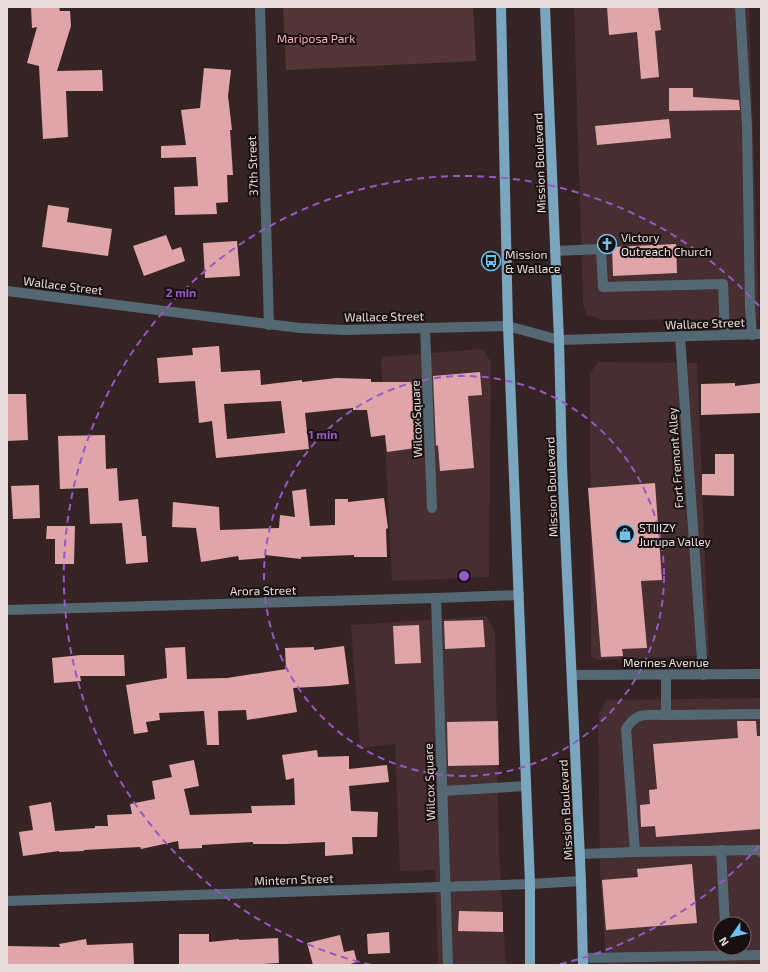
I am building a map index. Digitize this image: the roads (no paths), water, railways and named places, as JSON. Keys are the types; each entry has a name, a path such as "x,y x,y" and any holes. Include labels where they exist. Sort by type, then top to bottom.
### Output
{"main road":[{"path":"501,7 508,326 530,884 530,965"},
{"name":"Mission Boulevard","path":"546,7 559,340 562,466 580,854 583,961"}],"street":[{"name":"37th Street","path":"260,7 270,325"},
{"path":"740,7 747,127 750,307 757,334"},
{"path":"555,251 600,249 603,287 723,284 725,335"},
{"name":"Wallace Street","path":"7,291 300,328 344,330 508,326 559,340 757,334"},
{"name":"Wilcox Square","path":"426,328 432,508"},
{"name":"Fort Fremont Alley","path":"680,336 703,675"},
{"name":"Arora Street","path":"7,610 436,598 519,594"},
{"name":"Wilcox Square","path":"436,598 448,965"},
{"name":"Mennes Avenue","path":"572,675 761,674"},
{"path":"666,675 666,715"},
{"path":"635,852 626,728 631,721 638,716 761,714"},
{"path":"442,791 526,786"},
{"path":"580,854 721,850 758,850 761,852"},
{"path":"721,850 725,916"},
{"name":"Mintern Street","path":"7,901 446,887 581,881"},
{"path":"583,961 712,953"}],"place":[{"name":"Victory Outreach Church","path":"607,244"},
{"name":"Mission & Wallace","path":"491,261"},
{"name":"STIIIZY Jurupa Valley","path":"625,534"}],"park label":[{"name":"Mariposa Park","path":"316,38"}]}
